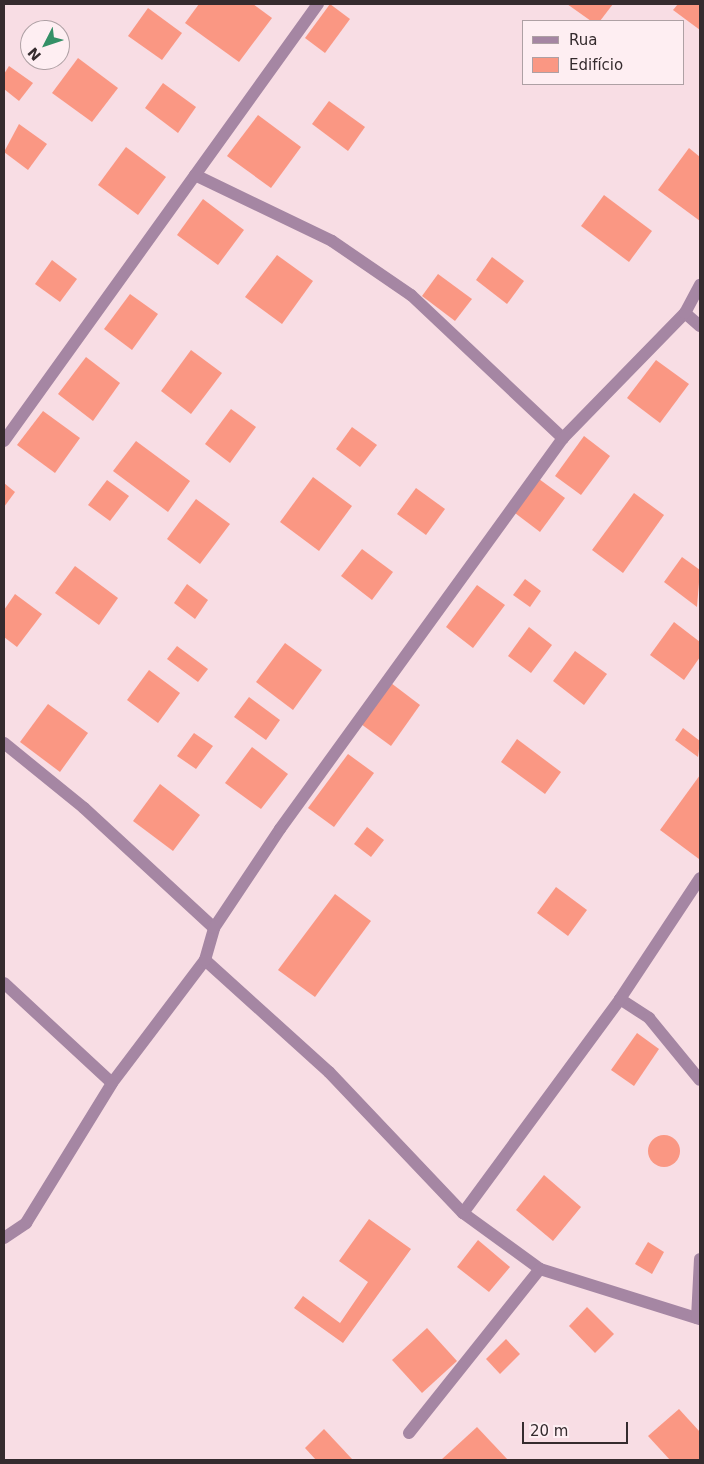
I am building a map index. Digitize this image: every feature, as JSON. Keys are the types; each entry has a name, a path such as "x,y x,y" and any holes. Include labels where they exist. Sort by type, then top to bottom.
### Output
{"street":[{"path":"4,441 318,4"},
{"path":"195,175 332,241 411,294 562,438"},
{"path":"4,1238 26,1223 112,1082 205,960 214,928 280,829 562,438 685,313 700,285"},
{"path":"685,313 700,326"},
{"path":"4,742 84,808 214,928"},
{"path":"463,1213 620,999 700,878"},
{"path":"205,960 330,1072 463,1213 540,1269 699,1318 700,1259"},
{"path":"4,982 112,1082"},
{"path":"620,999 649,1018 700,1080"},
{"path":"409,1433 540,1269"}],"building":[{"path":"199,4 253,4 272,18 239,62 185,23"},
{"path":"330,4 350,19 325,53 305,38"},
{"path":"567,4 613,4 601,20 590,20"},
{"path":"678,4 700,4 700,30 673,10"},
{"path":"148,8 182,33 162,60 128,36"},
{"path":"78,58 118,88 92,122 52,93"},
{"path":"9,66 33,83 19,101 4,89 4,74"},
{"path":"163,83 196,107 178,133 145,108"},
{"path":"329,101 365,127 348,151 312,124"},
{"path":"258,115 301,147 271,188 227,156"},
{"path":"19,124 47,144 28,170 4,152"},
{"path":"126,147 166,177 138,215 98,185"},
{"path":"689,148 700,157 700,221 658,190"},
{"path":"604,195 652,231 629,262 581,226"},
{"path":"203,199 244,230 218,265 177,235"},
{"path":"277,255 313,281 282,324 245,297"},
{"path":"492,257 524,281 507,304 476,280"},
{"path":"52,260 77,279 60,302 35,284"},
{"path":"438,274 472,299 455,321 422,296"},
{"path":"130,294 158,314 132,350 104,329"},
{"path":"191,350 222,373 191,414 161,391"},
{"path":"86,357 120,383 93,421 58,394"},
{"path":"656,360 689,384 660,423 627,398"},
{"path":"231,409 256,427 230,463 205,444"},
{"path":"43,411 80,438 55,473 17,445"},
{"path":"352,427 377,445 360,467 336,449"},
{"path":"584,436 610,456 581,495 555,476"},
{"path":"136,441 190,481 168,512 113,471"},
{"path":"313,477 352,506 319,551 280,522"},
{"path":"539,479 565,498 540,532 515,513"},
{"path":"107,480 129,496 110,521 88,505"},
{"path":"4,483 15,492 4,507"},
{"path":"416,488 445,509 426,535 397,514"},
{"path":"634,493 664,515 623,573 592,550"},
{"path":"196,499 230,524 200,564 167,539"},
{"path":"362,549 393,572 372,600 341,576"},
{"path":"682,557 700,570 697,607 664,582"},
{"path":"75,566 118,598 99,625 55,593"},
{"path":"525,579 541,591 530,607 513,595"},
{"path":"187,584 208,600 195,619 174,603"},
{"path":"477,585 505,605 473,648 446,627"},
{"path":"15,594 42,614 17,647 4,637 4,610"},
{"path":"674,622 700,642 700,657 684,680 650,655"},
{"path":"529,627 552,645 531,673 508,656"},
{"path":"285,643 322,670 293,710 256,682"},
{"path":"177,646 208,669 198,682 167,659"},
{"path":"575,651 607,674 584,705 553,681"},
{"path":"149,670 180,693 158,723 127,700"},
{"path":"391,683 420,705 391,746 361,724"},
{"path":"249,697 280,720 266,740 234,717"},
{"path":"48,704 88,733 60,772 20,742"},
{"path":"683,728 700,741 698,757 675,740"},
{"path":"194,733 213,746 196,769 177,756"},
{"path":"517,739 561,772 545,794 501,762"},
{"path":"252,747 288,774 261,809 225,783"},
{"path":"348,754 374,773 334,827 308,808"},
{"path":"700,775 700,857 699,859 660,830"},
{"path":"160,784 200,815 173,851 133,821"},
{"path":"367,827 384,840 371,857 354,844"},
{"path":"556,887 587,910 568,936 537,913"},
{"path":"335,894 371,921 315,997 278,970"},
{"path":"637,1033 659,1049 634,1086 611,1070"},
{"path":"664,1135 670,1136 675,1140 679,1145 679,1157 675,1162 670,1166 664,1167 658,1166 653,1162 649,1157 648,1151 649,1145 653,1140 658,1136"},
{"path":"544,1175 581,1207 553,1241 516,1210"},
{"path":"369,1219 411,1249 343,1343 294,1308 303,1296 340,1323 368,1282 339,1261"},
{"path":"478,1240 510,1267 489,1292 457,1267"},
{"path":"648,1242 664,1252 652,1274 635,1264"},
{"path":"587,1307 614,1334 595,1353 569,1326"},
{"path":"427,1328 457,1361 422,1393 392,1360"},
{"path":"506,1339 520,1354 500,1374 486,1359"},
{"path":"679,1409 700,1432 700,1460 670,1460 648,1436"},
{"path":"477,1427 508,1460 441,1460"},
{"path":"324,1429 352,1459 316,1460 305,1448"}]}
